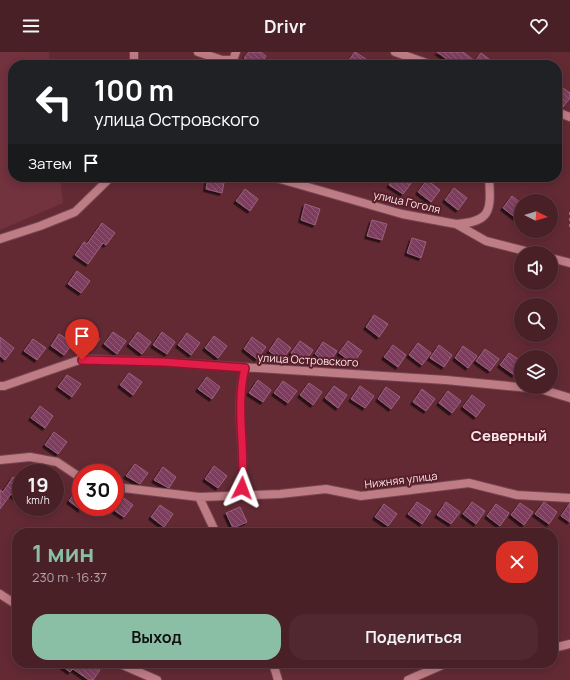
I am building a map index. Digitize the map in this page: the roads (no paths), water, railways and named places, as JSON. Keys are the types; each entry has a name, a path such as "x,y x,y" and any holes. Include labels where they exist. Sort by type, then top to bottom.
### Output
{"street":[{"path":"198,52 222,60 235,59"},
{"path":"395,52 418,60"},
{"path":"0,239 75,212 106,182"},
{"name":"улица Гоголя","path":"290,182 402,214 456,224 486,241 514,248"},
{"path":"456,224 474,223 483,219 488,209 490,182"},
{"path":"558,260 570,263"},
{"name":"улица Островского","path":"0,386 4,386 82,360 163,362 454,381 540,389 570,398"},
{"path":"233,496 242,488 244,471 241,418 242,377 245,368"},
{"path":"0,460 30,457 57,462 72,472"},
{"name":"Нижняя улица","path":"124,488 199,497 280,494 326,489 361,496 469,484 517,496 570,498"},
{"path":"199,497 214,528"},
{"path":"0,594 12,602"},
{"path":"558,647 570,644"},
{"path":"129,668 157,680"},
{"path":"274,668 278,680"},
{"path":"408,680 436,668"}],"district":[{"name":"Северный","path":"509,436"}]}
